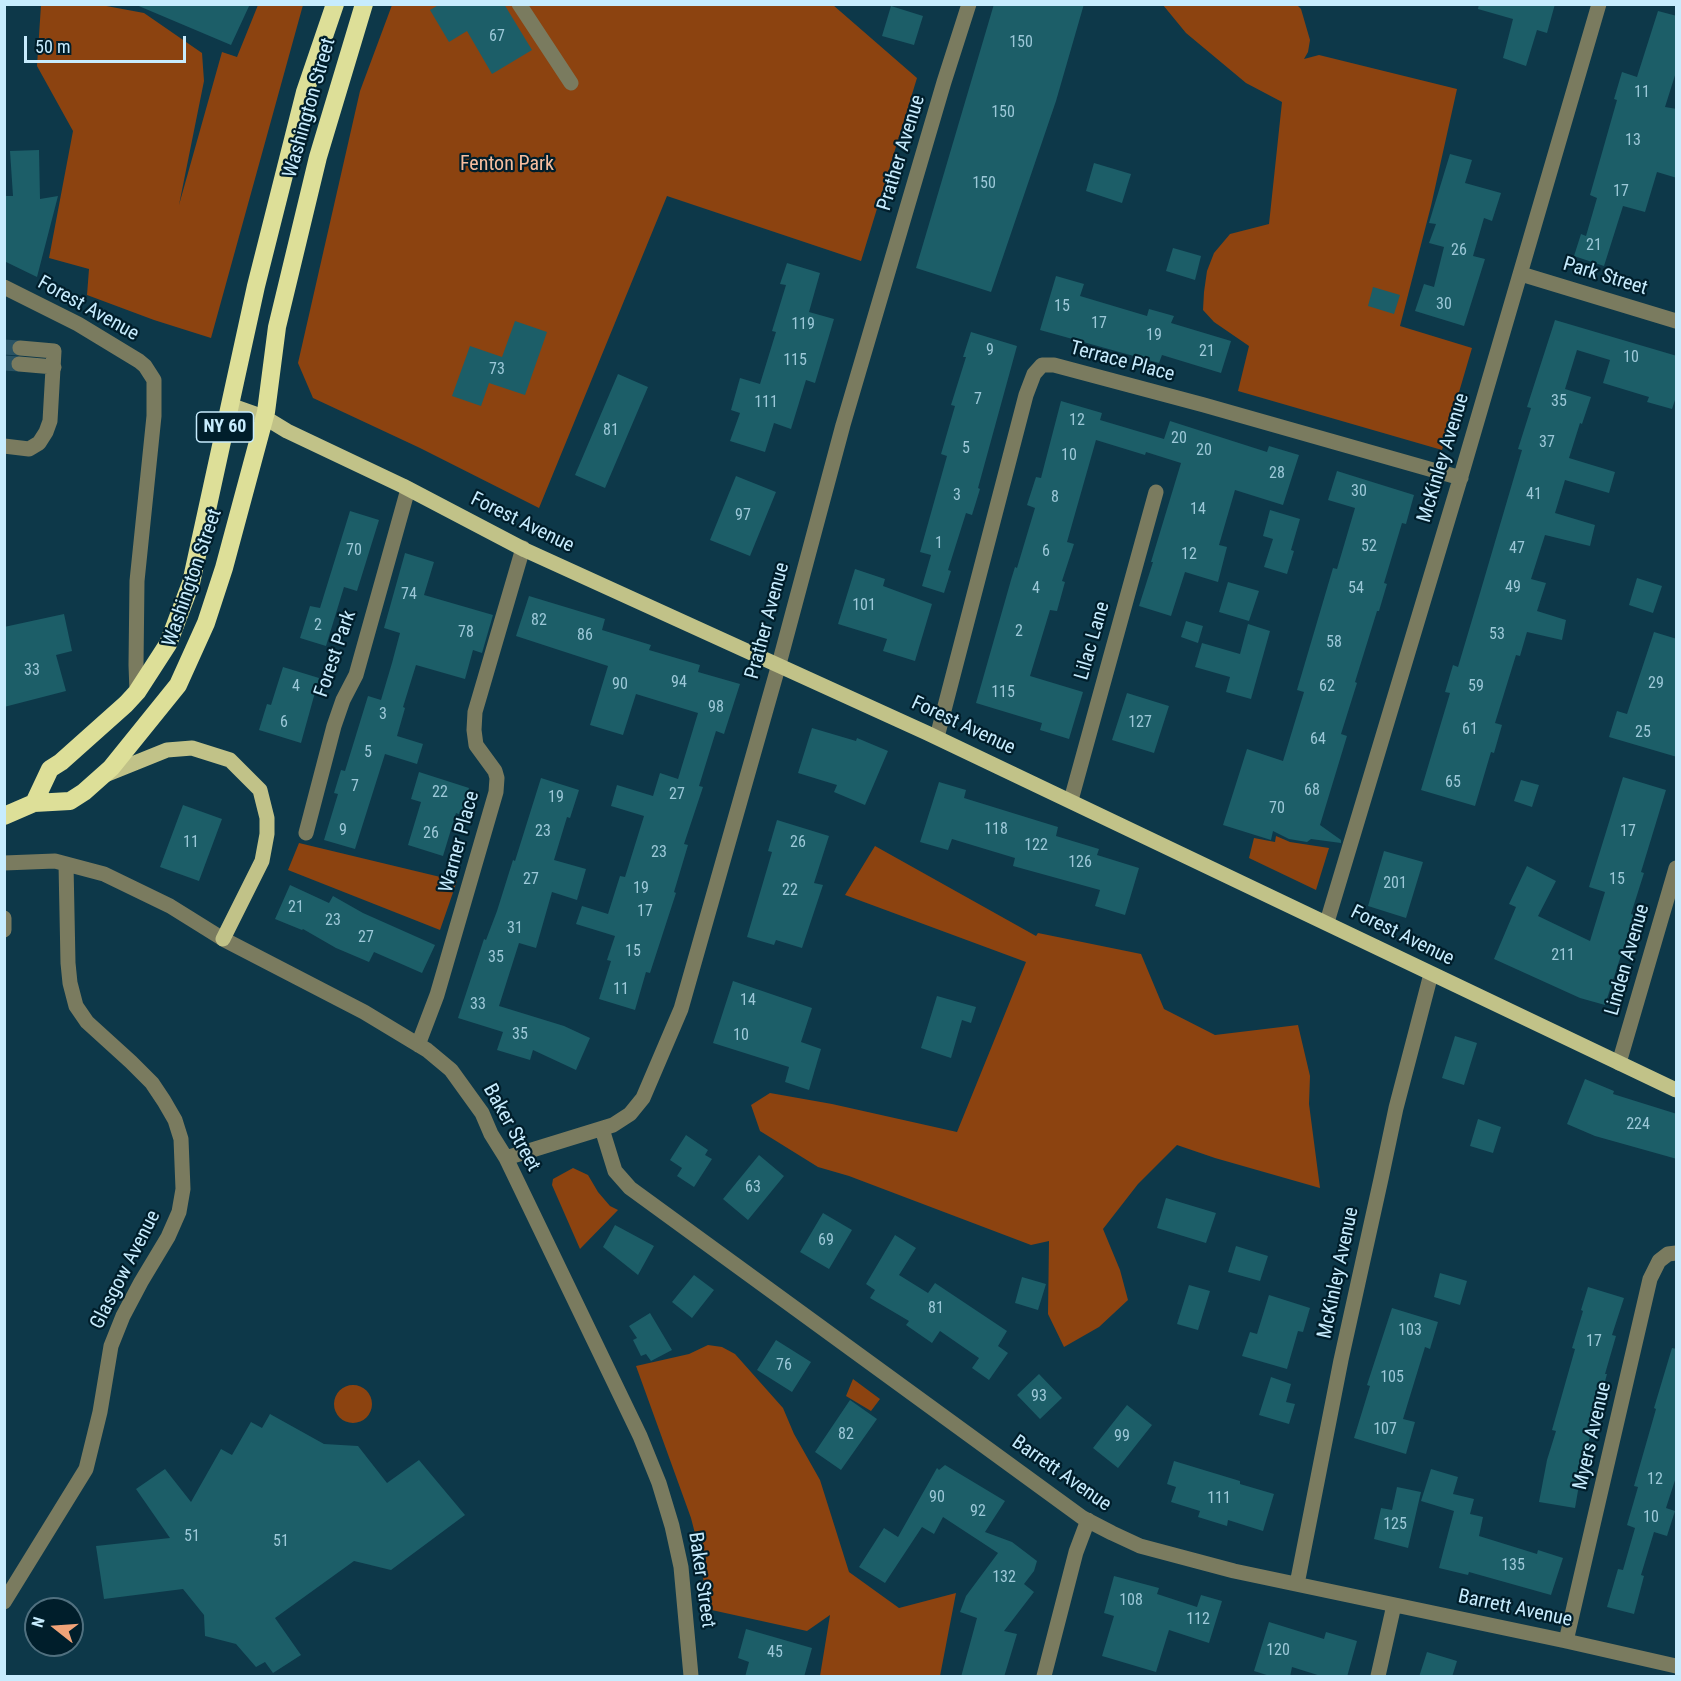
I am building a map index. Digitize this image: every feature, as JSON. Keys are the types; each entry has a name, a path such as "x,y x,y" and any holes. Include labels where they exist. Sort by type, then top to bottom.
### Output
{"highway":[{"name":"Washington Street","path":"33,803 50,770 137,692 168,644 191,583 269,230 304,92 335,4"},
{"name":"Washington Street","path":"33,803 70,801 111,768 178,685 206,623 225,568 264,417 277,327 318,157 364,4"},
{"name":"NY 60","path":"4,816 33,803"}],"main road":[{"name":"Forest Avenue","path":"230,405 264,417 287,431 523,548 937,737 1677,1090"},
{"path":"103,776 167,750 192,748 230,760 260,790 267,818 266,848 258,872 223,939"}],"street":[{"path":"519,4 571,83"},
{"name":"Prather Avenue","path":"506,1158 602,1129 630,1114 643,1098 681,1009 779,664 843,425 969,4"},
{"name":"McKinley Avenue","path":"1327,922 1461,478 1599,4"},
{"name":"Park Street","path":"1521,274 1677,321"},
{"name":"Forest Avenue","path":"4,287 78,324 145,366 154,380 154,416 137,581 137,692"},
{"path":"4,446 29,449 39,444 50,421 54,351 20,348"},
{"path":"19,364 54,367"},
{"name":"Terrace Place","path":"937,737 1026,395 1034,374 1042,365 1054,366 1204,405 1461,478"},
{"name":"Forest Park","path":"306,833 334,726 343,700 356,675 408,489"},
{"name":"Lilac Lane","path":"1071,800 1156,492"},
{"name":"Warner Place","path":"418,1045 437,995 496,792 495,771 476,745 475,712 523,548"},
{"name":"Baker Street","path":"4,864 55,861 104,874 170,906 223,939 364,1012 418,1045 451,1070 483,1113 491,1134 506,1158 640,1436 659,1483 681,1567 691,1677"},
{"name":"Glasgow Avenue","path":"4,1602 86,1470 100,1412 111,1346 123,1316 168,1237 179,1212 183,1189 181,1139 175,1120 164,1101 152,1083 87,1022 76,1006 68,963 66,864"},
{"name":"Linden Avenue","path":"1619,1063 1677,868"},
{"path":"4,918 4,930"},
{"name":"McKinley Avenue","path":"1297,1584 1341,1359 1399,1097 1431,974"},
{"name":"Barrett Avenue","path":"602,1129 615,1171 630,1188 1088,1520 1140,1546 1234,1571 1677,1666"},
{"name":"Myers Avenue","path":"1566,1641 1650,1280 1659,1261 1668,1254 1677,1253"},
{"path":"1044,1677 1076,1552 1088,1520"},
{"path":"1377,1677 1394,1605"}],"green space":[{"path":"41,5 101,5 144,13 202,53 204,81 179,205 222,52 237,57 258,5 303,5 211,338 87,295 89,269 49,258 73,131 37,66"},
{"name":"Fenton Park","path":"392,5 833,5 917,78 861,261 667,196 539,508 420,448 313,398 298,363 360,91"},
{"path":"1163,5 1297,5 1301,9 1310,40 1304,59 1319,55 1457,89 1431,206 1400,326 1472,348 1442,450 1238,391 1249,346 1214,322 1203,310 1207,271 1214,253 1230,234 1269,224 1282,102 1246,83 1186,33"},
{"path":"1276,836 1290,842 1329,848 1316,890 1249,858 1254,838 1275,842"},
{"path":"299,843 457,881 440,930 288,870"},
{"path":"875,846 1036,936 1038,933 1141,954 1164,1009 1215,1035 1298,1025 1310,1076 1309,1104 1320,1188 1177,1145 1138,1184 1103,1229 1120,1270 1128,1300 1099,1327 1064,1347 1048,1314 1049,1241 1031,1245 849,1176 818,1167 760,1131 751,1105 770,1093 832,1104 957,1132 1026,962 845,895"},
{"path":"573,1168 588,1175 610,1206 618,1210 580,1249 552,1185 553,1179"},
{"path":"708,1345 722,1347 735,1354 783,1408 794,1434 820,1480 849,1572 899,1608 956,1593 940,1676 820,1676 830,1615 807,1631 707,1609 700,1553 691,1518 636,1366 689,1354"},
{"path":"853,1379 880,1399 871,1411 846,1396"},
{"path":"353,1385 366,1391 372,1404 366,1417 353,1423 340,1417 334,1404 340,1391"}],"building":[{"path":"134,4 250,4 231,45"},
{"path":"440,4 504,4 532,50 492,74 467,31 449,42 430,10"},
{"path":"994,4 1084,4 1056,101 991,292 916,268"},
{"path":"1479,4 1555,4 1547,33 1537,30 1526,66 1503,58 1513,19 1478,9"},
{"path":"891,6 923,16 914,45 882,36"},
{"path":"1658,11 1677,16 1677,69 1665,107 1677,109 1677,178 1657,172 1645,212 1623,206 1604,266 1574,256 1581,234 1586,236 1597,198 1590,195 1617,100 1614,99 1622,72 1637,77"},
{"path":"39,150 40,199 58,196 37,277 4,261 4,196 13,196 10,151"},
{"path":"1450,154 1472,160 1465,183 1501,193 1492,221 1484,218 1473,256 1485,259 1464,326 1415,311 1424,284 1434,287 1444,247 1429,243 1436,224 1429,223"},
{"path":"1094,163 1131,174 1122,203 1086,191"},
{"path":"1173,248 1201,256 1195,280 1166,271"},
{"path":"787,263 820,273 809,312 834,319 815,383 806,380 791,429 774,423 765,452 730,441 740,413 731,410 740,378 760,384 776,332 772,331 786,285 780,284"},
{"path":"1056,276 1084,284 1080,296 1147,316 1149,309 1174,316 1171,323 1231,341 1221,373 1162,355 1159,363 1040,330"},
{"path":"1373,287 1400,295 1394,314 1368,306"},
{"path":"1555,320 1677,356 1677,394 1672,409 1647,402 1649,397 1603,383 1610,360 1577,350 1565,389 1591,397 1569,458 1615,472 1609,493 1565,480 1555,513 1595,525 1590,546 1545,535 1531,579 1546,583 1537,611 1566,620 1562,640 1527,632 1520,656 1516,655 1495,723 1502,725 1494,753 1491,752 1475,806 1421,790 1450,693 1445,692 1453,665 1458,667 1522,450 1518,449 1531,408 1527,407"},
{"path":"515,321 547,332 525,395 489,383 481,406 452,396 470,346 502,357"},
{"path":"971,332 1017,346 978,488 980,489 972,515 966,513 948,570 951,571 944,593 922,586 931,555 920,552 947,456 941,454 955,406 951,405"},
{"path":"618,374 648,387 605,488 575,475"},
{"path":"1061,401 1102,413 1100,420 1164,439 1170,421 1267,452 1269,446 1299,455 1283,505 1235,490 1219,545 1227,547 1218,582 1185,572 1171,616 1139,606 1181,463 1096,440 1067,542 1074,544 1062,581 1065,582 1057,611 1050,610 1030,676 1083,692 1069,739 1040,730 1042,723 976,703 1011,580 1015,567 1017,568 1035,508 1027,505 1036,477 1041,478"},
{"path":"1337,471 1414,495 1406,524 1402,523 1384,583 1387,584 1355,682 1357,683 1341,734 1347,736 1320,825 1341,840 1341,843 1289,839 1273,831 1271,840 1223,825 1247,749 1283,761 1304,692 1297,690 1333,568 1337,569 1355,508 1328,500"},
{"path":"736,476 776,492 750,556 710,540"},
{"path":"1270,510 1300,519 1287,574 1264,567 1273,539 1263,536"},
{"path":"350,511 379,520 357,591 344,587 326,646 300,638 310,606 320,608"},
{"path":"405,553 434,562 424,595 493,615 482,653 473,650 465,679 416,665 397,736 423,744 417,764 385,754 355,849 324,840 338,794 334,793 341,770 345,771 368,696 381,700 392,663 400,633 384,628"},
{"path":"855,569 885,579 883,586 932,604 915,661 883,651 887,639 838,624"},
{"path":"1637,578 1662,586 1653,613 1629,605"},
{"path":"1228,582 1259,591 1249,621 1219,612"},
{"path":"529,596 605,619 602,630 651,645 649,650 700,665 698,672 740,684 724,734 716,731 699,786 703,787 684,844 688,845 674,892 676,893 650,973 646,972 635,1010 599,999 611,961 607,960 615,936 576,924 582,906 608,914 620,876 625,877 644,816 611,806 617,785 653,796 660,773 678,779 698,713 636,694 623,735 590,725 608,666 516,636"},
{"path":"64,614 72,651 56,655 66,691 4,707 4,627"},
{"path":"1186,621 1203,626 1198,643 1181,637"},
{"path":"1248,624 1270,631 1251,699 1226,692 1230,677 1195,667 1202,643 1240,654"},
{"path":"1654,632 1677,639 1677,757 1609,737 1617,711 1627,714"},
{"path":"283,667 319,678 301,743 259,730 267,704 271,705"},
{"path":"1127,693 1169,706 1154,753 1112,740"},
{"path":"812,728 856,741 857,738 888,751 865,805 834,792 837,785 798,773"},
{"path":"419,772 469,788 461,815 456,813 443,856 408,845 421,802 411,799"},
{"path":"1623,777 1666,790 1641,872 1644,873 1631,914 1634,915 1605,1005 1580,998 1494,959 1516,907 1509,904 1527,866 1556,881 1538,916 1590,941 1605,892 1589,887"},
{"path":"541,778 579,790 570,818 567,817 554,860 586,869 577,900 552,892 536,948 519,943 499,1006 564,1026 590,1038 576,1070 533,1050 530,1060 497,1050 503,1032 458,1018 484,939 486,940 497,911 513,860 515,861"},
{"path":"1521,780 1539,785 1532,807 1514,801"},
{"path":"939,782 966,790 964,798 1058,827 1056,836 1099,849 1097,855 1139,868 1125,915 1095,906 1100,890 1013,866 1015,858 952,839 948,850 920,842"},
{"path":"183,805 222,819 199,881 160,867"},
{"path":"777,820 829,836 814,883 823,885 802,948 776,940 774,945 747,937 772,852 768,851"},
{"path":"1384,851 1423,862 1406,918 1368,906"},
{"path":"290,885 329,903 333,896 363,913 435,945 422,973 374,952 369,962 336,948 303,929 275,919"},
{"path":"733,981 812,1008 801,1042 821,1049 809,1090 785,1082 789,1067 713,1043"},
{"path":"937,996 976,1007 971,1023 962,1020 951,1058 921,1048"},
{"path":"1455,1036 1477,1043 1464,1085 1442,1078"},
{"path":"1585,1079 1614,1091 1613,1094 1677,1114 1677,1159 1595,1136 1567,1124"},
{"path":"1478,1119 1501,1127 1493,1153 1470,1146"},
{"path":"686,1135 708,1150 705,1155 712,1159 694,1187 677,1176 682,1168 670,1160"},
{"path":"759,1155 784,1176 748,1220 723,1199"},
{"path":"1166,1198 1216,1213 1206,1243 1157,1228"},
{"path":"823,1213 852,1230 829,1269 800,1252"},
{"path":"615,1225 654,1246 638,1275 603,1247"},
{"path":"895,1235 916,1248 899,1275 928,1293 935,1283 1007,1331 998,1346 1008,1353 989,1380 972,1368 979,1358 940,1331 932,1343 906,1325 909,1321 870,1298 875,1290 866,1284"},
{"path":"1236,1246 1268,1256 1260,1281 1228,1272"},
{"path":"1440,1273 1467,1281 1460,1305 1434,1297"},
{"path":"694,1275 714,1290 692,1318 672,1302"},
{"path":"1022,1277 1046,1284 1038,1310 1015,1303"},
{"path":"1189,1285 1210,1291 1198,1330 1177,1324"},
{"path":"1588,1287 1624,1298 1612,1335 1616,1336 1586,1451 1589,1452 1575,1508 1539,1502 1547,1460 1556,1431 1552,1430 1575,1349 1572,1348"},
{"path":"1269,1295 1310,1308 1303,1332 1298,1331 1287,1369 1242,1356 1250,1332 1257,1334"},
{"path":"1392,1308 1438,1322 1430,1349 1425,1347 1403,1419 1415,1422 1406,1454 1354,1438 1370,1386 1367,1385"},
{"path":"650,1313 672,1350 651,1361 646,1354 641,1356 633,1340 637,1338 629,1326"},
{"path":"776,1340 811,1362 792,1392 757,1370"},
{"path":"1672,1348 1677,1349 1677,1474 1666,1508 1675,1511 1667,1536 1654,1532 1641,1575 1644,1576 1634,1614 1607,1607 1618,1569 1623,1570 1635,1528 1627,1525 1638,1487 1634,1486"},
{"path":"1039,1374 1062,1398 1040,1419 1017,1395"},
{"path":"1271,1377 1291,1384 1286,1402 1295,1404 1289,1424 1259,1415"},
{"path":"850,1400 877,1419 841,1470 815,1452"},
{"path":"1127,1405 1152,1425 1118,1468 1093,1448"},
{"path":"270,1414 324,1444 358,1446 387,1483 419,1460 465,1515 391,1570 354,1561 275,1618 301,1655 273,1673 265,1662 256,1667 236,1644 205,1636 204,1615 183,1589 104,1599 96,1546 170,1538 136,1489 165,1469 191,1502 221,1449 232,1455 251,1422 262,1428"},
{"path":"1174,1461 1274,1494 1263,1531 1228,1520 1227,1526 1198,1517 1200,1511 1171,1502 1176,1487 1167,1484"},
{"path":"945,1465 1005,1501 985,1532 1012,1542 1037,1561 1034,1571 1024,1584 1034,1592 1004,1631 1017,1634 1004,1677 961,1677 977,1618 960,1612 966,1596 998,1553 943,1517 934,1534 922,1527 885,1583 859,1567 884,1528 898,1537 937,1468 939,1470"},
{"path":"1431,1469 1458,1477 1453,1494 1474,1499 1470,1514 1483,1517 1479,1536 1537,1554 1538,1550 1563,1558 1551,1595 1469,1572 1468,1575 1439,1568 1454,1511 1421,1501"},
{"path":"1397,1487 1421,1492 1408,1548 1374,1539 1381,1508 1392,1510"},
{"path":"1114,1576 1159,1588 1157,1594 1197,1607 1201,1595 1222,1601 1209,1643 1169,1630 1156,1672 1102,1656 1114,1616 1104,1613"},
{"path":"1269,1622 1324,1639 1326,1632 1357,1641 1347,1677 1324,1677 1292,1667 1290,1677 1273,1677 1254,1671"},
{"path":"746,1629 812,1648 804,1677 745,1677 749,1662 738,1658"},
{"path":"1427,1652 1457,1661 1452,1677 1419,1677"}],"tunnel":[{"path":"4,347 20,348"},
{"path":"4,363 19,364"}]}
